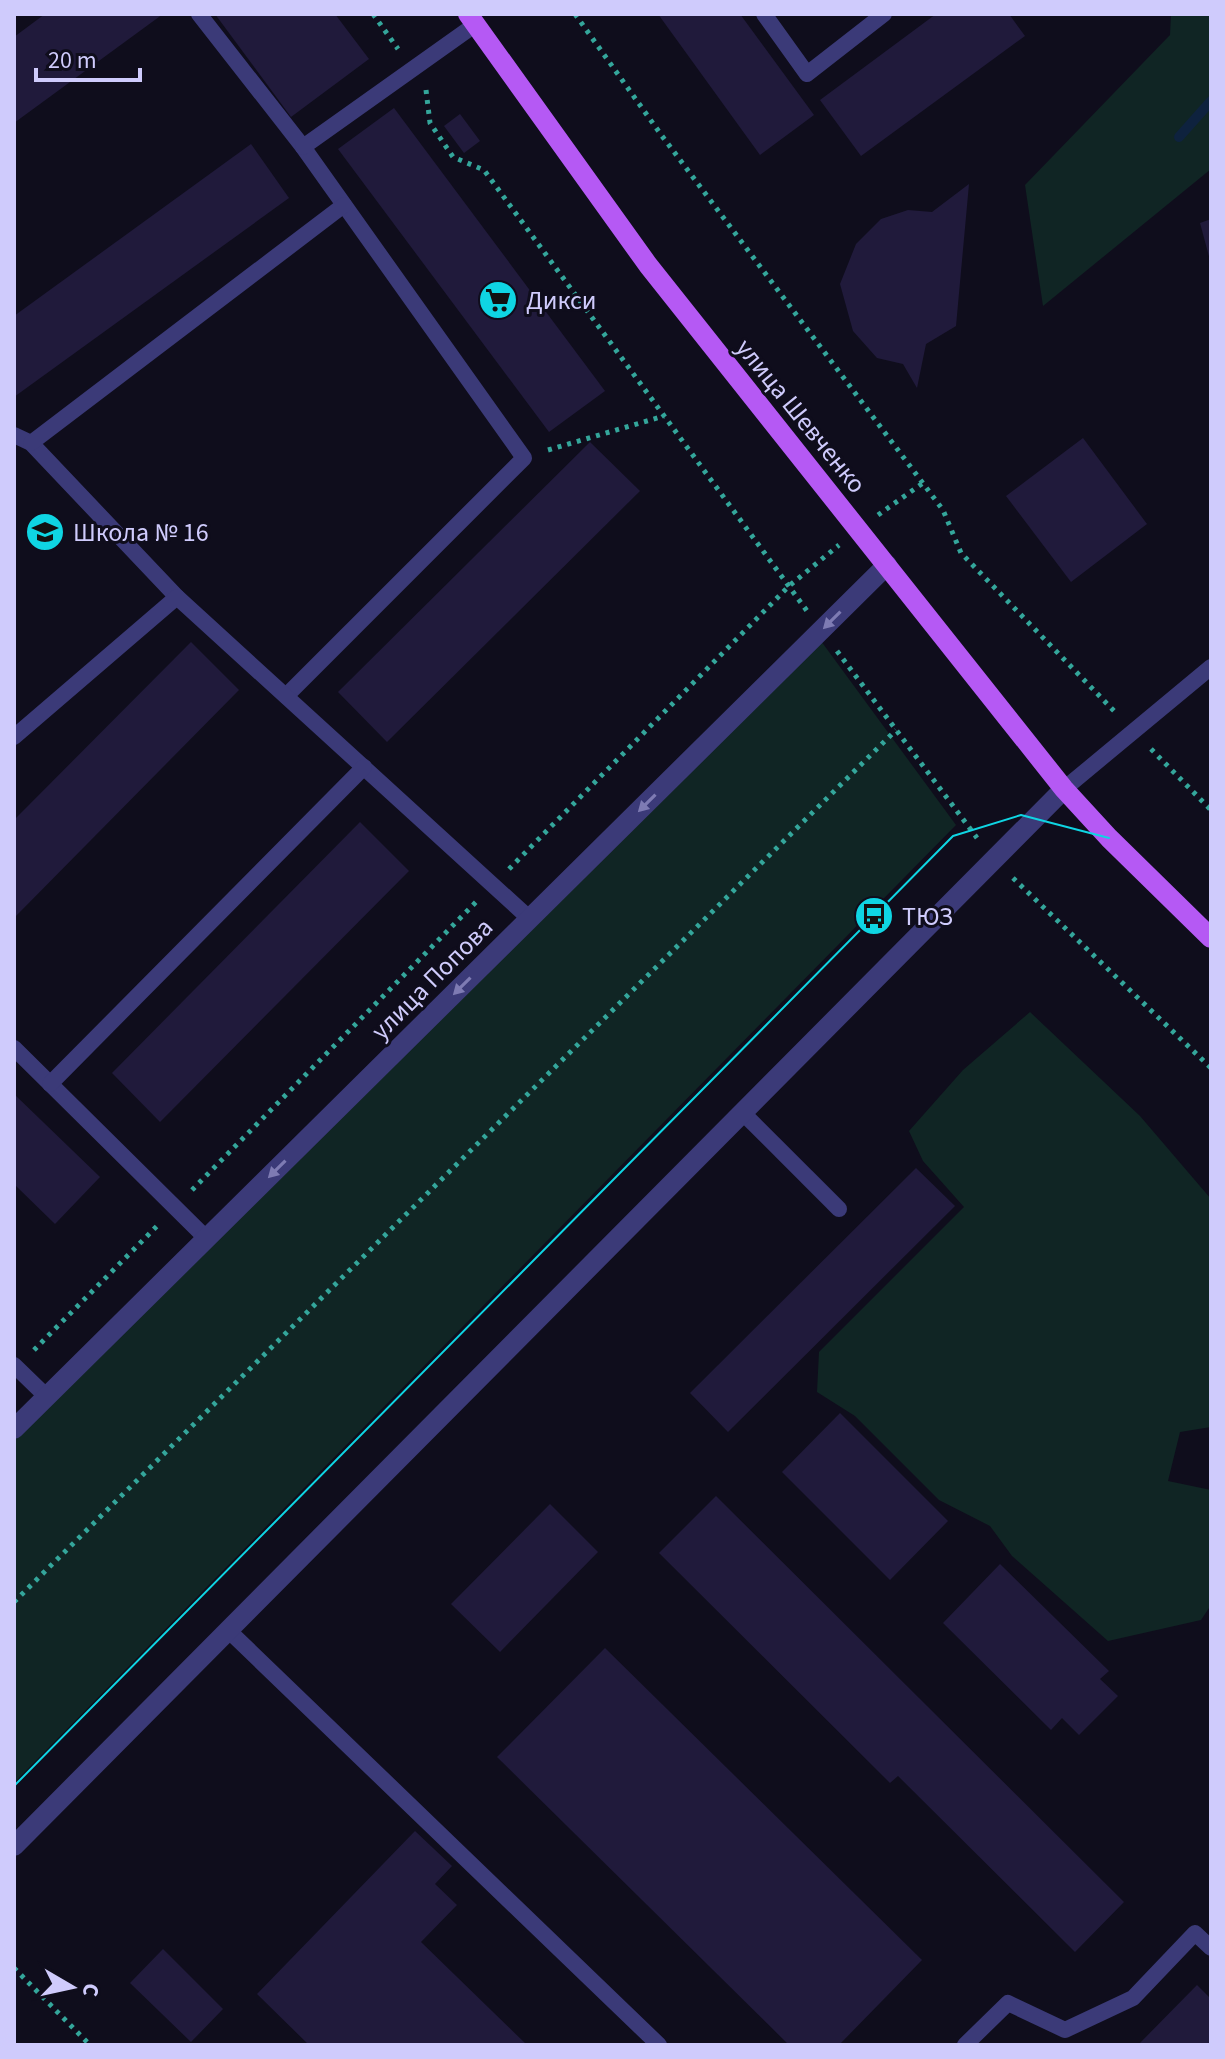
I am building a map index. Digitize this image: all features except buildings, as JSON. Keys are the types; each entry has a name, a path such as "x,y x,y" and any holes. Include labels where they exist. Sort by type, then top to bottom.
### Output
{"main road":[{"name":"улица Шевченко","path":"472,19 648,265 1064,789 1211,938"}],"street":[{"name":"улица Попова","path":"14,1429 887,565"},
{"path":"14,1846 1064,789"}],"lane":[{"path":"199,14 303,147 524,458 286,696"},
{"path":"764,14 807,74 884,14"},
{"path":"303,147 410,69 472,19"},
{"path":"31,443 344,205"},
{"path":"14,435 31,443 177,597 530,919"},
{"path":"14,737 177,597"},
{"path":"1064,789 1211,667"},
{"path":"50,1084 364,767"},
{"path":"14,1048 207,1239"},
{"path":"742,1112 839,1209"},
{"path":"15,1366 47,1397"},
{"path":"228,1630 659,2045"},
{"path":"965,2045 1008,2003 1065,2030 1133,1998 1195,1933 1211,1948"}],"path":[{"path":"373,14 426,91 430,123 453,157 484,170 994,861 1211,1068"},
{"path":"575,14 662,136 943,510 961,553 1211,810"},
{"path":"524,458 664,416"},
{"path":"15,1366 789,586"},
{"path":"14,1602 896,730"},
{"path":"14,1968 90,2045"}],"green space":[{"path":"1171,14 1211,14 1211,169 1043,306 1025,185 1170,35"},
{"path":"821,641 956,825 14,1783 14,1437"},
{"path":"1030,1012 1140,1116 1211,1199 1211,1427 1180,1432 1168,1481 1211,1490 1211,1605 1201,1620 1108,1641 1012,1556 990,1526 939,1500 855,1416 817,1392 819,1352 964,1207 923,1161 909,1131 963,1070"}],"waterway":[{"path":"1179,137 1211,101"}],"tram line":[{"path":"14,1786 953,836 1021,815 1109,838"}],"place":[{"name":"Дикси","path":"498,300"},
{"name":"Школа № 16","path":"45,532"},
{"name":"ТЮЗ","path":"874,916"}]}
